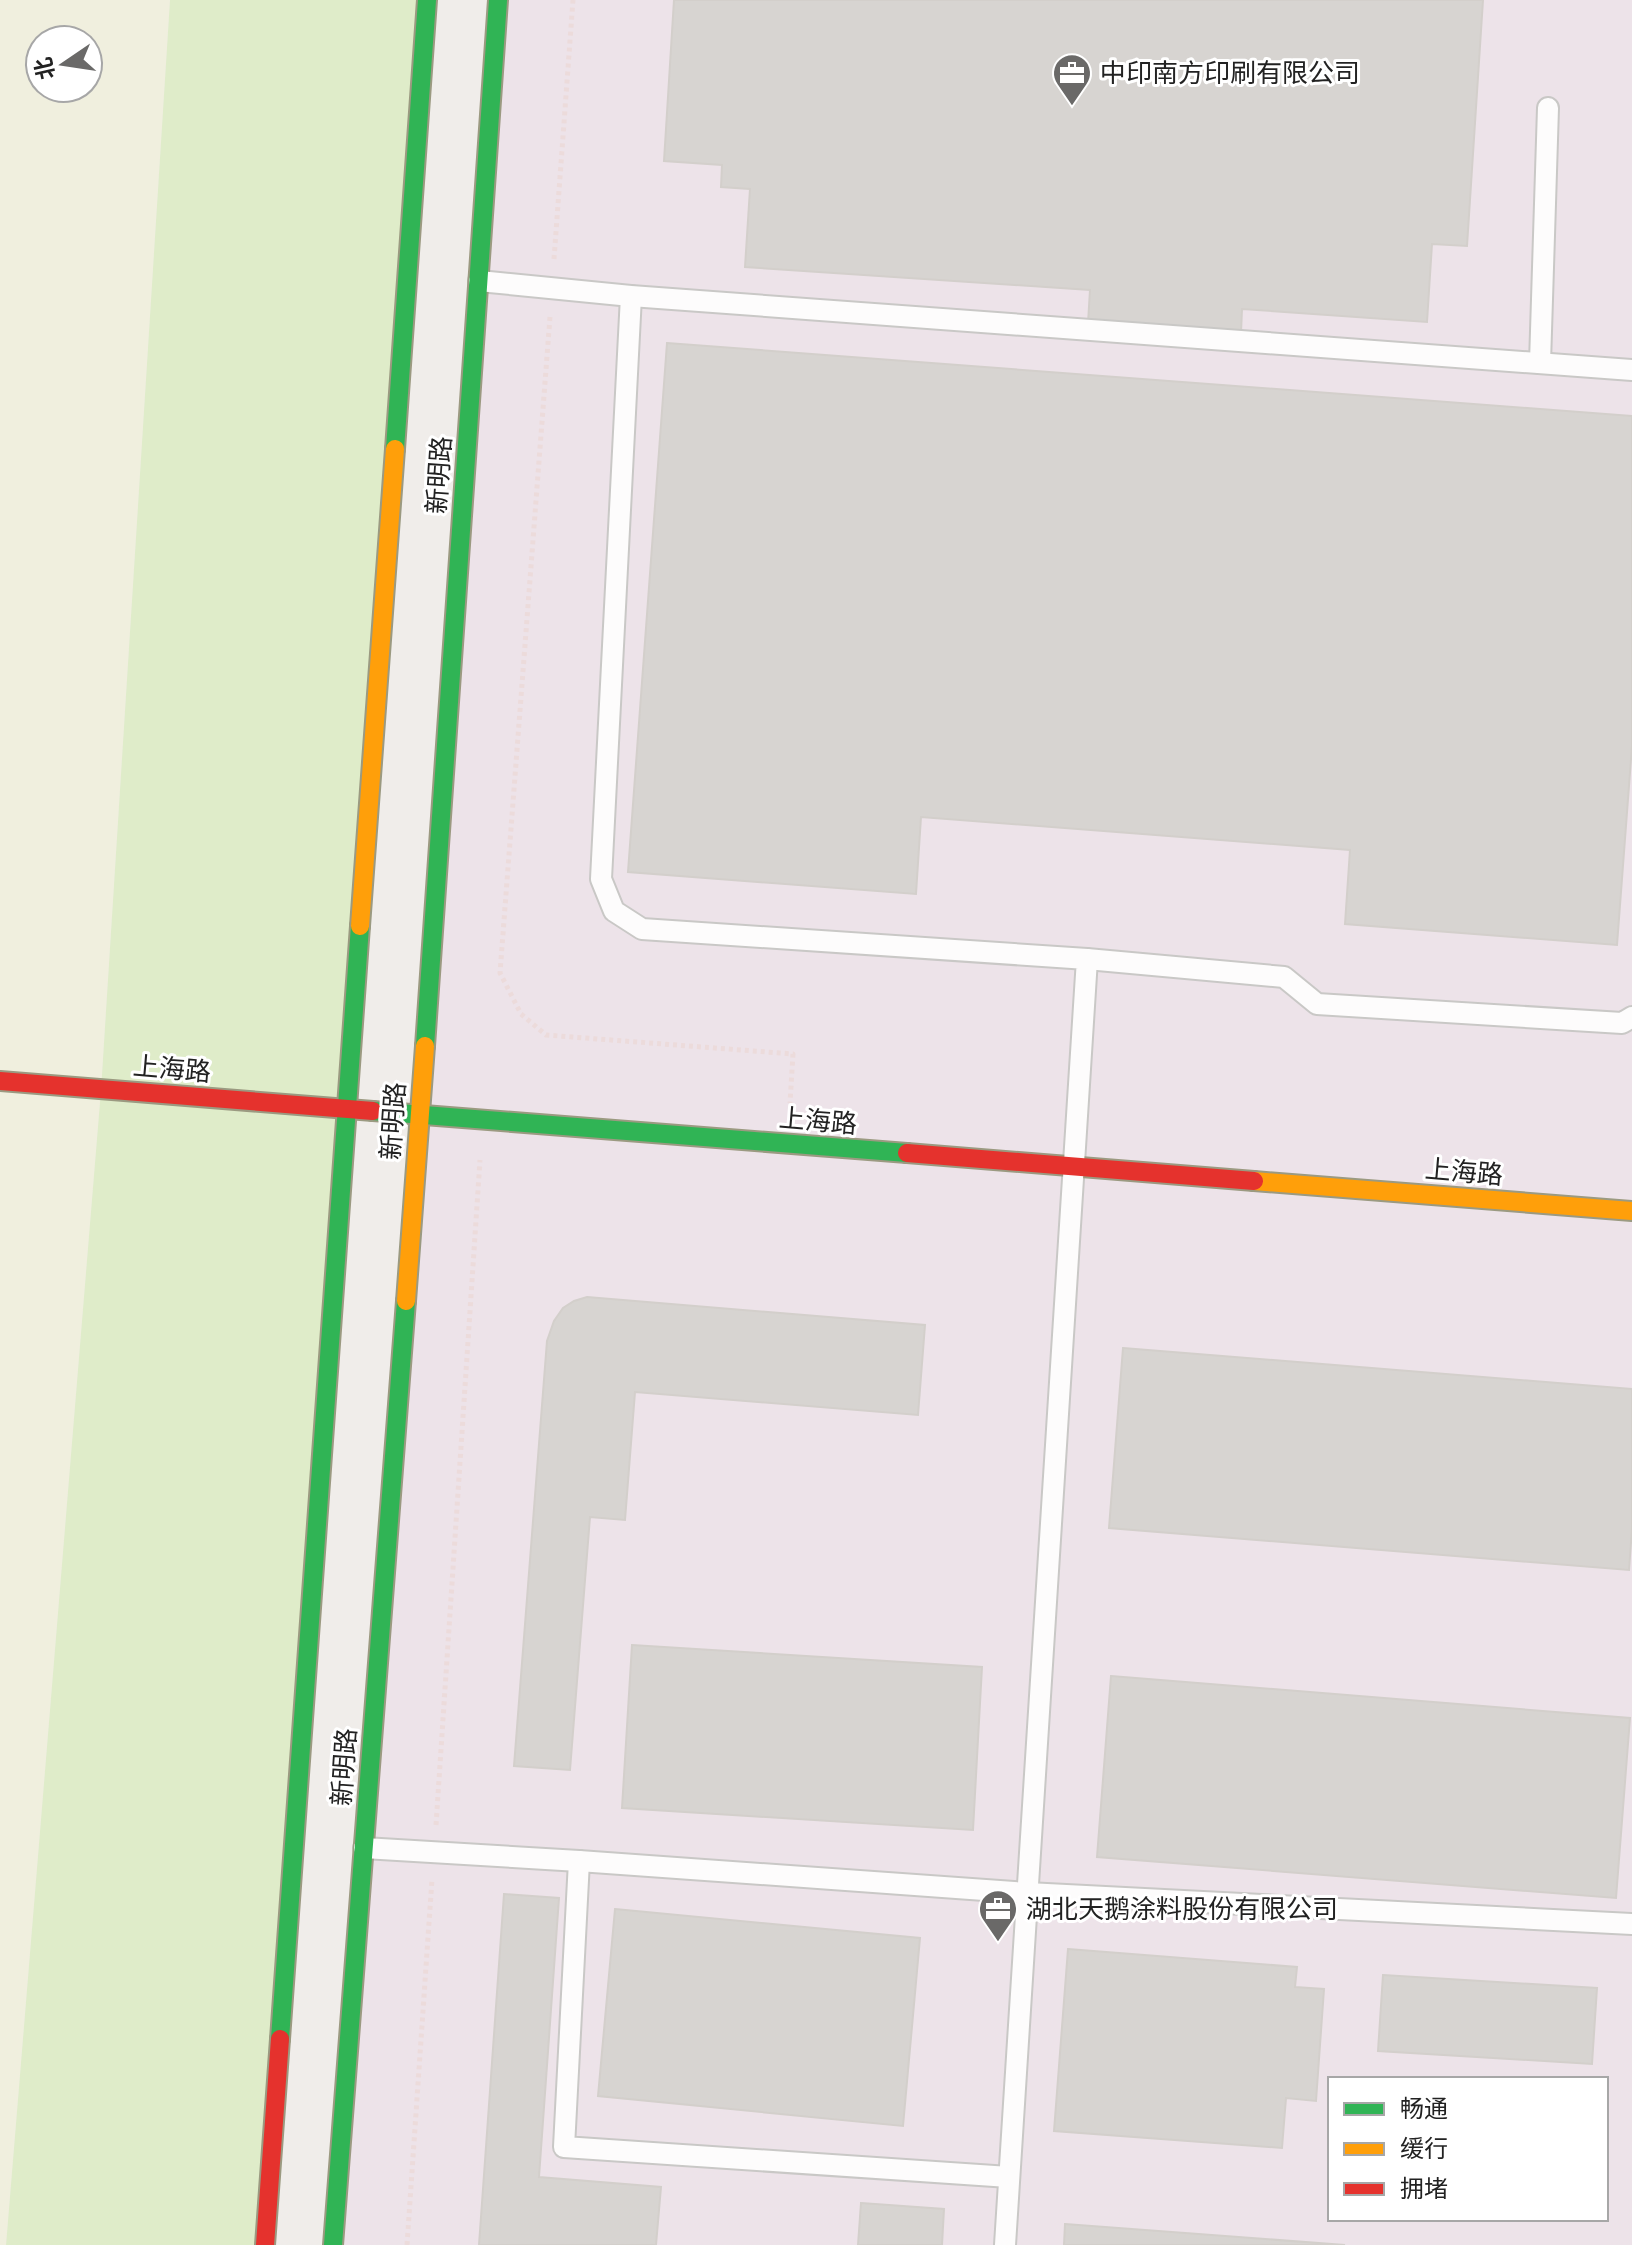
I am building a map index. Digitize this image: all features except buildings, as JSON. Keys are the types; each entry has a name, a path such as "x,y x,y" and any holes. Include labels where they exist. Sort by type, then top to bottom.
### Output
{"main road":[{"name":"新明路","path":"265,2245 427,0"},
{"name":"新明路","path":"333,2245 420,1115 498,0"},
{"name":"上海路","path":"0,1081 1632,1211"}],"lane":[{"path":"1540,363 1548,108"},
{"path":"479,281 631,296 1632,370"},
{"path":"631,296 601,879 614,911 642,929 1087,959 1284,977 1317,1004 1622,1023 1632,1017"},
{"path":"1005,2245 1087,959"},
{"path":"364,1848 1027,1893 1632,1924"},
{"path":"579,1861 564,2147 1009,2177"}],"path":[{"path":"573,0 500,973 521,1014 546,1035 793,1054 788,1144"},
{"path":"407,2245 483,1120"}],"shaded area":[{"path":"498,0 1632,0 1632,2245 335,2245"}],"green space":[{"path":"0,0 170,0 101,1090 6,2245 0,2245"},
{"path":"170,0 427,0 265,2245 6,2245 101,1090"}],"traffic: fast":[{"path":"395,449 427,0"},
{"path":"425,1046 498,0"},
{"path":"280,2039 360,926"},
{"path":"373,1111 907,1153"},
{"path":"333,2245 406,1301"}],"traffic: slow":[{"path":"360,926 395,449"},
{"path":"406,1301 425,1046"},
{"path":"1254,1181 1632,1211"}],"traffic: jam":[{"path":"0,1081 373,1111"},
{"path":"907,1153 1254,1181"},
{"path":"265,2245 280,2039"}],"place":[{"name":"中印南方印刷有限公司","path":"1072,107"},
{"name":"湖北天鹅涂料股份有限公司","path":"998,1943"}]}
